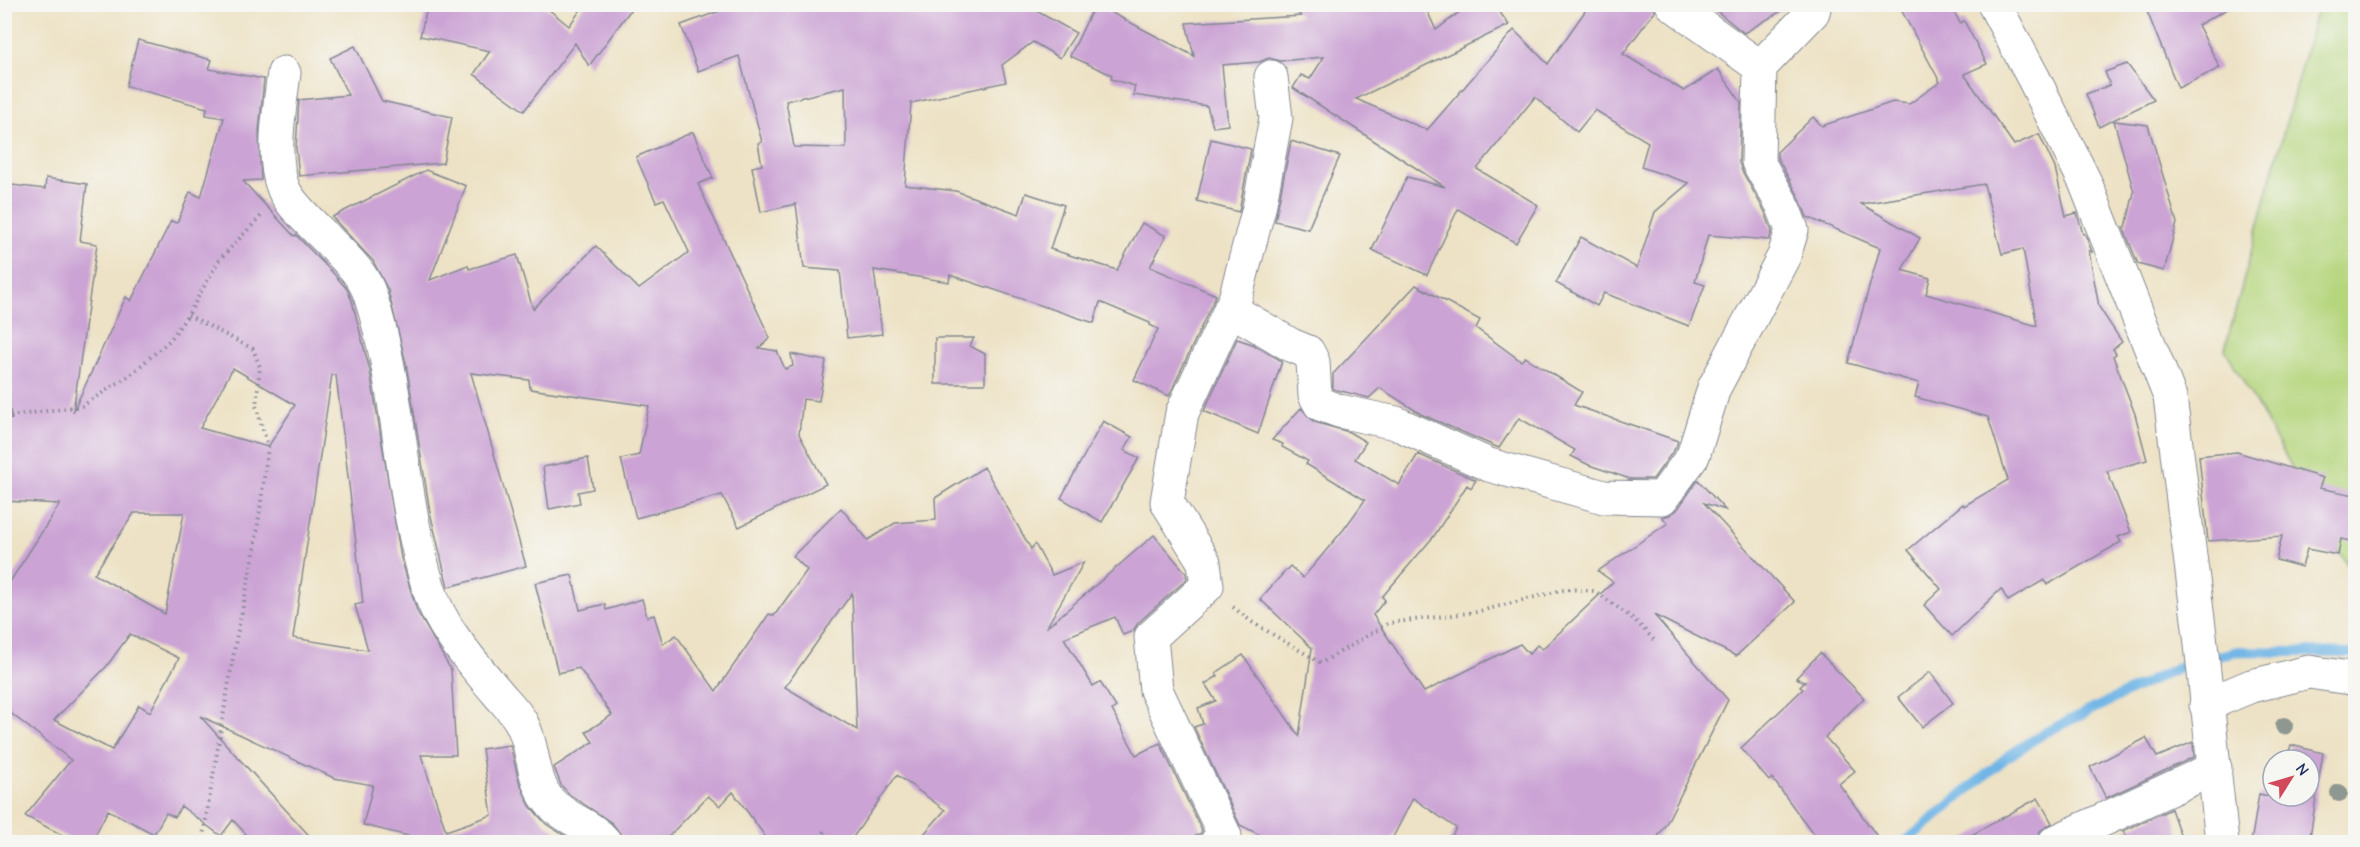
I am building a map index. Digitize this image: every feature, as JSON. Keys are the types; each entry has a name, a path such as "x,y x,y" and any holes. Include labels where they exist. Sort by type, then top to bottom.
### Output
{"street":[{"path":"1672,4 1760,67"},
{"path":"1230,309 1308,352 1313,362 1315,395 1320,404 1339,411 1396,423 1489,465 1604,497 1662,498 1693,456 1714,388 1784,256 1792,230 1782,204 1758,162 1760,67 1814,12 1815,4"},
{"path":"1994,4 2085,182 2170,396 2200,635 2222,843"},
{"path":"284,73 279,123 279,167 285,191 302,214 352,264 370,294 383,346 412,521 429,591 446,624 471,661 520,719 527,733 542,790 550,801 570,818 589,828 605,843"},
{"path":"1217,843 1225,836 1156,690 1151,637 1207,586 1204,562 1167,502 1182,413 1235,299 1260,208 1276,118 1271,77"},
{"path":"2205,692 2251,686 2309,672 2355,679"},
{"path":"2055,843 2215,768"}],"path":[{"path":"4,417 82,406 130,375 170,340 188,315 219,260 285,191"},
{"path":"188,315 253,349 260,367 256,406 268,447 255,548 236,640 202,843"},
{"path":"1207,586 1252,622 1321,663 1389,623 1476,612 1567,589 1595,591 1635,620 1654,640"},
{"path":"816,843 826,830"}],"green space":[{"path":"2318,5 2355,5 2355,579 2225,349"}],"building":[{"path":"428,4 542,4 569,26 585,4 635,4 589,66 575,43 524,111 474,74 490,51 420,36"},
{"path":"739,4 1024,4 1076,33 1060,58 1033,42 1002,65 1006,82 911,103 905,185 956,191 1019,214 1026,193 1064,205 1050,249 1117,270 1142,223 1166,236 1150,267 1216,295 1169,396 1134,380 1158,329 1150,323 1100,302 1094,323 950,275 949,282 874,270 882,334 847,338 840,271 804,268 796,204 761,212 752,167 762,165 758,143 762,142 739,56 698,71 681,25","holes":["845,87 846,148 794,147 786,101"]},
{"path":"1095,4 1194,56 1186,23 1301,16 1289,4 1424,4 1436,30 1470,4 1494,4 1509,25 1356,99 1427,130 1514,30 1548,64 1590,4 1654,4 1655,11 1623,54 1684,91 1718,69 1741,102 1739,162 1765,212 1772,231 1769,240 1708,235 1695,282 1705,285 1689,326 1604,293 1597,306 1556,283 1581,237 1637,268 1655,212 1689,183 1641,167 1648,142 1595,110 1577,132 1535,97 1477,169 1538,205 1516,243 1458,209 1427,275 1372,250 1407,177 1445,187 1293,88 1301,75 1310,79 1324,57 1280,61 1269,58 1259,62 1222,65 1228,125 1213,127 1207,106 1133,95 1135,86 1111,79 1112,75 1070,56"},
{"path":"1708,4 1793,4 1744,33"},
{"path":"1898,4 1950,4 1960,23 1964,21 1987,64 1964,74 2014,145 2039,134 2055,168 2066,216 2077,213 2083,234 2092,252 2089,251 2099,307 2122,342 2113,349 2116,354 2113,356 2135,414 2147,460 2107,471 2131,532 2118,537 2121,542 2047,585 2044,580 2008,601 2001,589 1952,636 1924,605 1941,589 1908,550 1963,504 1964,506 2008,480 1988,417 1915,397 1919,383 1848,363 1880,248 1807,217 1777,157 1777,152 1813,117 1822,126 1893,102 1909,104 1940,82","holes":["1984,184 2002,254 2023,249 2037,326 1926,294 1930,278 1902,270 1920,238 1861,204"]},
{"path":"2144,4 2236,4 2198,25 2220,68 2178,88"},
{"path":"138,40 212,60 209,69 264,79 259,132 261,180 243,181 294,236 296,235 333,273 347,289 352,301 370,371 401,558 417,611 451,670 456,755 421,755 446,831 492,815 482,749 510,745 519,781 530,806 546,824 576,843 425,843 425,840 363,825 373,785 334,778 200,716 316,843 254,843 233,820 221,836 181,806 175,817 166,813 154,834 108,810 92,841 80,835 76,842 25,816 71,760 13,715 4,705 4,591 60,504 4,501 4,420 12,419 4,384 4,184 45,189 46,178 87,184 80,241 97,244 73,412 126,297 131,301 171,221 177,223 190,192 201,197 224,118 206,115 207,108 126,86","holes":["233,368 295,405 268,447 200,428","332,375 336,375 363,603 355,605 368,650 293,638","134,513 184,513 165,614 94,574","130,634 179,658 150,712 139,705 112,750 54,720 106,667"]},
{"path":"355,46 382,101 452,117 443,163 299,176 296,148 299,100 348,95 330,58"},
{"path":"2127,64 2154,100 2099,127 2086,94 2110,85 2105,72"},
{"path":"2114,121 2148,125 2177,223 2164,271 2138,264 2123,227 2126,227 2134,192"},
{"path":"693,132 713,178 698,184 770,338 759,348 777,351 785,369 793,366 791,354 826,361 819,401 803,399 799,434 826,484 739,527 722,495 636,518 621,459 639,455 649,406 530,389 529,380 471,373 526,566 448,587 430,512 406,363 388,290 373,261 332,217 426,170 466,186 430,280 468,265 469,269 517,255 533,309 596,246 639,289 689,252 664,199 656,202 636,157"},
{"path":"1211,139 1251,149 1239,212 1197,201"},
{"path":"1291,141 1340,156 1308,229 1275,221"},
{"path":"1416,285 1480,320 1476,328 1521,361 1525,357 1582,392 1574,405 1678,441 1676,447 1653,479 1630,479 1589,465 1571,456 1575,450 1519,418 1499,448 1421,414 1380,388 1369,398 1333,389 1333,374"},
{"path":"935,338 974,338 970,346 985,354 985,384 935,384"},
{"path":"1237,339 1252,344 1282,361 1258,434 1204,411"},
{"path":"1301,408 1314,422 1349,432 1366,442 1355,459 1399,485 1418,454 1476,480 1471,488 1467,485 1434,536 1382,597 1385,600 1373,615 1424,692 1520,644 1529,654 1537,645 1542,649 1613,582 1598,571 1668,523 1662,517 1677,510 1698,480 1725,510 1704,503 1795,602 1736,656 1654,615 1728,700 1666,824 1654,843 1448,843 1456,828 1413,798 1390,843 1276,843 1240,825 1194,727 1203,724 1198,708 1216,701 1205,684 1218,676 1216,673 1243,655 1299,736 1312,648 1260,599 1290,566 1303,578 1365,500 1306,464 1308,461 1282,447 1283,444 1272,440"},
{"path":"1103,421 1132,437 1124,450 1139,458 1102,522 1061,498"},
{"path":"2237,452 2323,478 2319,488 2355,495 2355,542 2341,539 2338,555 2307,549 2302,567 2276,560 2282,536 2208,541 2199,456"},
{"path":"588,458 593,489 578,492 580,503 549,509 543,467"},
{"path":"984,467 1031,549 1035,544 1052,575 1084,562 1046,628 1154,535 1186,573 1187,579 1138,623 1133,631 1123,635 1115,617 1064,638 1093,686 1100,682 1116,707 1112,710 1136,755 1160,743 1202,831 1200,834 1182,843 916,843 945,810 897,775 849,843 770,843 733,792 720,806 708,796 662,843 623,843 623,837 612,823 569,794 561,785 554,767 593,742 586,732 612,715 579,668 558,673 535,583 572,575 580,610 605,604 606,610 642,599 647,617 654,615 663,644 676,635 716,691 769,614 774,616 807,570 793,556 841,508 868,540 895,523 936,520 935,498","holes":["852,593 857,730 785,687"]},
{"path":"1820,653 1864,698 1825,737 1855,771 1839,784 1882,843 1820,843 1772,778 1769,781 1741,748 1803,689 1800,687 1805,682 1796,678"},
{"path":"1930,672 1953,703 1922,727 1898,697"},
{"path":"2146,738 2157,757 2193,742 2194,757 2106,798 2090,767"},
{"path":"2259,794 2261,794 2261,808 2314,808 2309,843 2251,843"},
{"path":"2038,798 2052,823 2040,831 2037,843 1957,843"},
{"path":"2171,809 2183,843 2129,843 2123,831"}],"waterway":[{"path":"1905,842 2007,757 2044,733 2181,666 2237,651 2356,653"}]}
